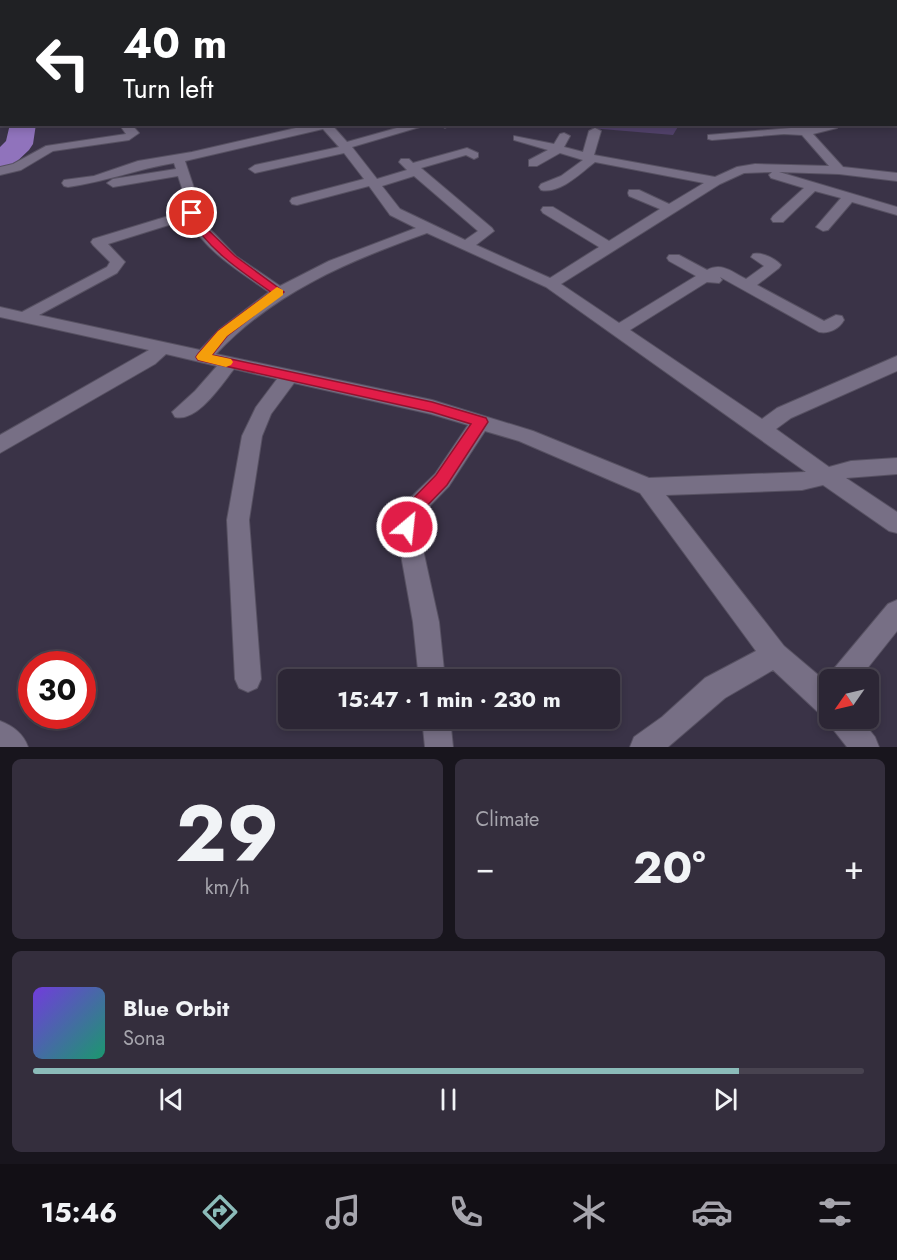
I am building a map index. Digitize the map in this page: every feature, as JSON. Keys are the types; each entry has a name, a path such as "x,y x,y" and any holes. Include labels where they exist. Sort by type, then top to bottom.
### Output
{"street":[{"path":"0,171 17,167 50,148 129,137 133,133 126,126"},
{"path":"102,185 320,126"},
{"path":"325,126 346,148 395,212 426,229 551,284 897,524"},
{"path":"255,169 410,132 421,126"},
{"path":"712,137 738,137 789,130 805,132 835,127"},
{"path":"545,187 565,180 590,158 595,131"},
{"path":"805,132 839,170"},
{"path":"534,163 556,150 564,135"},
{"path":"518,138 590,158 716,181"},
{"path":"297,201 373,182 411,167 466,151 474,155"},
{"path":"68,183 96,179 138,165 179,165"},
{"path":"179,165 191,197 192,213 199,226 231,259 279,292"},
{"path":"411,167 487,231 465,246"},
{"path":"551,284 716,181 741,170 839,170 897,177"},
{"path":"769,170 777,176 897,211"},
{"path":"778,219 812,187"},
{"path":"634,192 671,209"},
{"path":"823,227 849,197"},
{"path":"548,210 611,248"},
{"path":"24,318 112,270 118,262 98,242 192,213"},
{"path":"203,357 223,334 279,292 337,262 426,229"},
{"path":"738,287 774,265 758,257"},
{"path":"674,258 706,276"},
{"path":"619,330 718,270 738,287 825,328 836,320"},
{"path":"0,312 432,407 526,436 648,487 802,482 851,469 897,466"},
{"path":"0,445 76,399 149,360 163,348"},
{"path":"762,429 784,413 891,367 897,362"},
{"path":"182,412 202,396 230,363"},
{"path":"248,679 238,520 252,436 263,412 290,376"},
{"path":"431,669 426,622 407,527 410,512 437,486 481,422"},
{"path":"648,487 775,655 819,688"},
{"path":"855,669 897,612"},
{"path":"644,747 672,727 715,688 775,655"},
{"path":"437,729 439,747"},
{"path":"853,729 865,747"},
{"path":"0,735 14,747"}],"shaded area":[{"path":"566,126 678,126 673,135"}],"waterway":[{"path":"0,162 19,144 23,126"}],"slow traffic":[{"path":"226,362 203,357 223,334 251,310 279,292 277,291"}],"route":[{"path":"192,213 199,226 231,259 279,292 251,310 223,334 203,357 432,407 481,422 442,480 410,512 407,527"}]}
